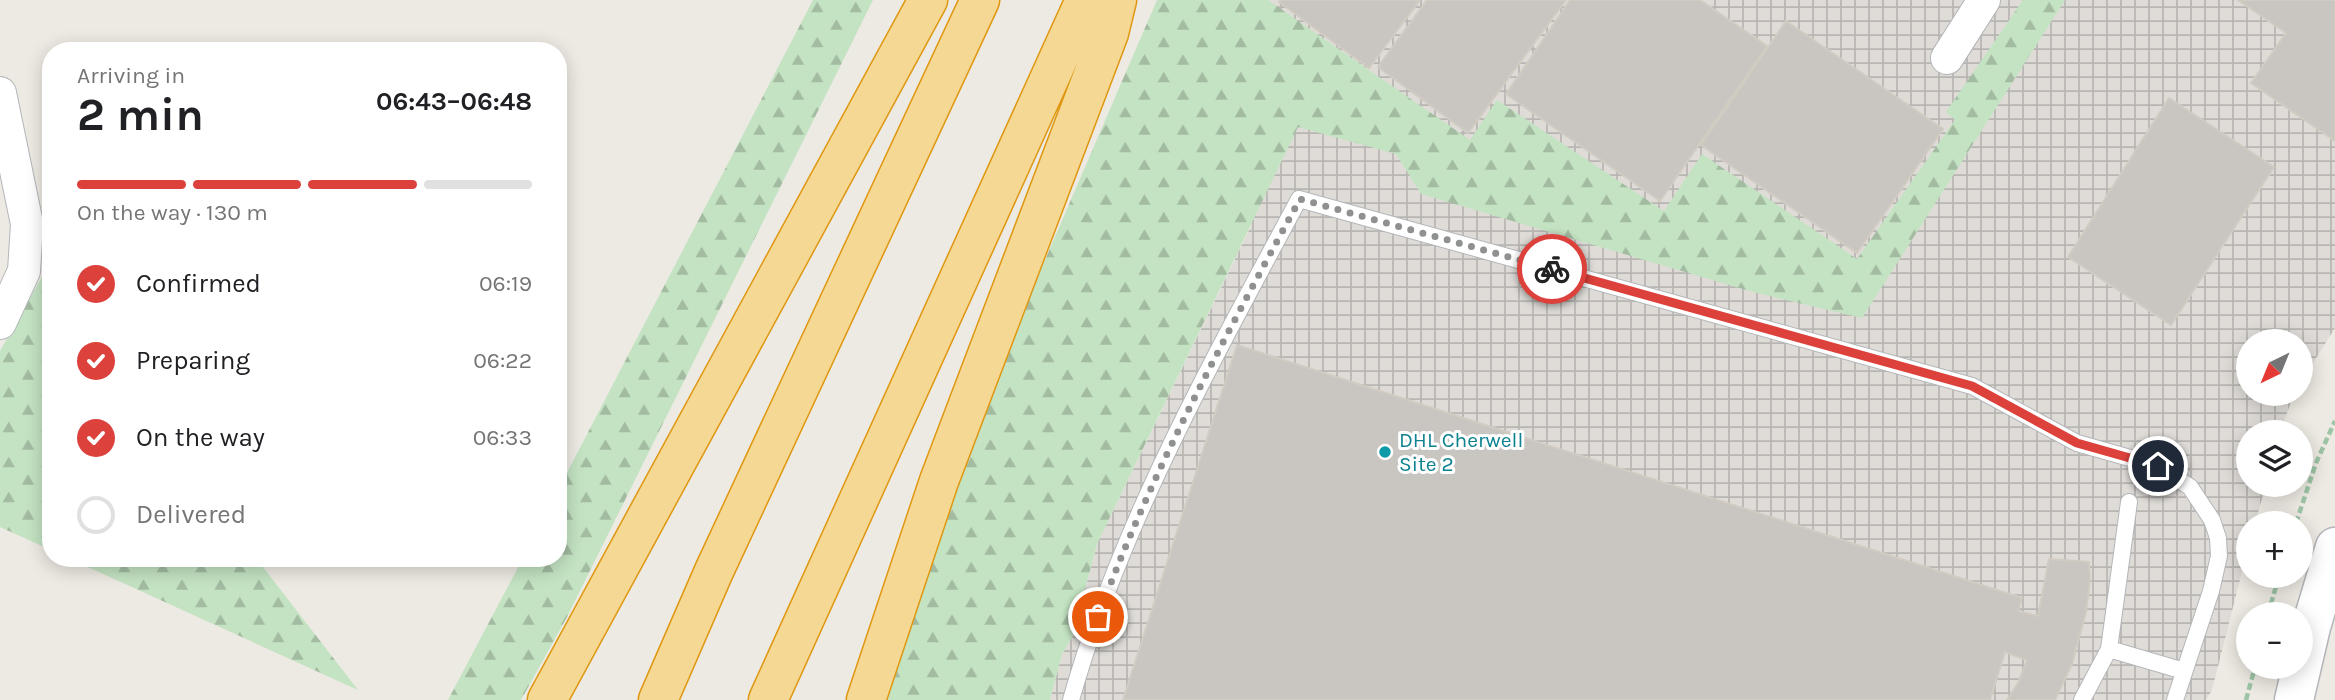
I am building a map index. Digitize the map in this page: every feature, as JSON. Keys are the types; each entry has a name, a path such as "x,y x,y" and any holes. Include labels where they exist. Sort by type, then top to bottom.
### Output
{"highway":[{"path":"547,700 928,0"},
{"path":"658,700 714,571 980,0"},
{"path":"768,700 1086,0"},
{"path":"866,700 939,481 1109,33 1117,0"}],"street":[{"path":"1947,58 1984,0"},
{"path":"0,93 27,224 24,271 0,323"},
{"path":"2294,700 2311,627 2335,547"}],"lane":[{"path":"1071,700 1125,547 1150,490 1232,326 1300,199 1972,386 2077,443 2158,466 2190,487 2213,520 2218,538 2219,556 2211,591 2175,700"},
{"path":"2082,700 2109,649 2129,502"},
{"path":"2109,649 2185,671"}],"path":[{"path":"2300,511 2316,463 2335,421"},
{"path":"2246,700 2252,679"}],"shaded area":[{"path":"1225,0 2335,0 2335,328 2314,361 2314,329 2236,329 2236,406 2290,406 2284,420 2236,420 2236,497 2263,497 2258,511 2236,511 2238,588 2212,690 2206,700 1050,700 1062,654 1072,638 1097,544 1251,226"}],"green space":[{"path":"813,0 873,0 567,617 521,700 448,700 518,567 567,567 567,473"},
{"path":"1157,0 1268,0 1470,140 1497,100 1664,211 1702,154 1857,259 1955,120 1946,112 2023,0 2065,0 1862,318 1753,292 1421,194 1396,154 1298,127 1097,544 1072,638 1062,654 1050,700 885,700 965,466 1036,281"},
{"path":"42,277 42,546 0,527 0,351"},
{"path":"88,567 263,567 358,690"}],"building":[{"path":"1420,0 1369,68 1279,2"},
{"path":"1427,0 1566,0 1468,133 1378,67"},
{"path":"1570,0 1700,0 1767,46 1660,201 1506,94"},
{"path":"2238,0 2335,0 2335,141 2251,83 2286,33"},
{"path":"1786,21 1943,129 1857,253 1701,145"},
{"path":"2169,98 2274,167 2171,325 2068,257"},
{"name":"DHL Cherwell Site 2","path":"1237,345 2022,598 2018,611 2038,616 2049,559 2089,562 2086,612 2072,664 2055,700 2007,700 2018,683 2027,660 2005,652 1990,700 1123,700"}],"way so far":[{"path":"1098,617 1150,490 1232,326 1300,199 1552,269"}],"place":[{"name":"DHL Cherwell Site 2","path":"1385,452"}],"route":[{"path":"1552,269 1972,386 2077,443 2158,466"}]}
